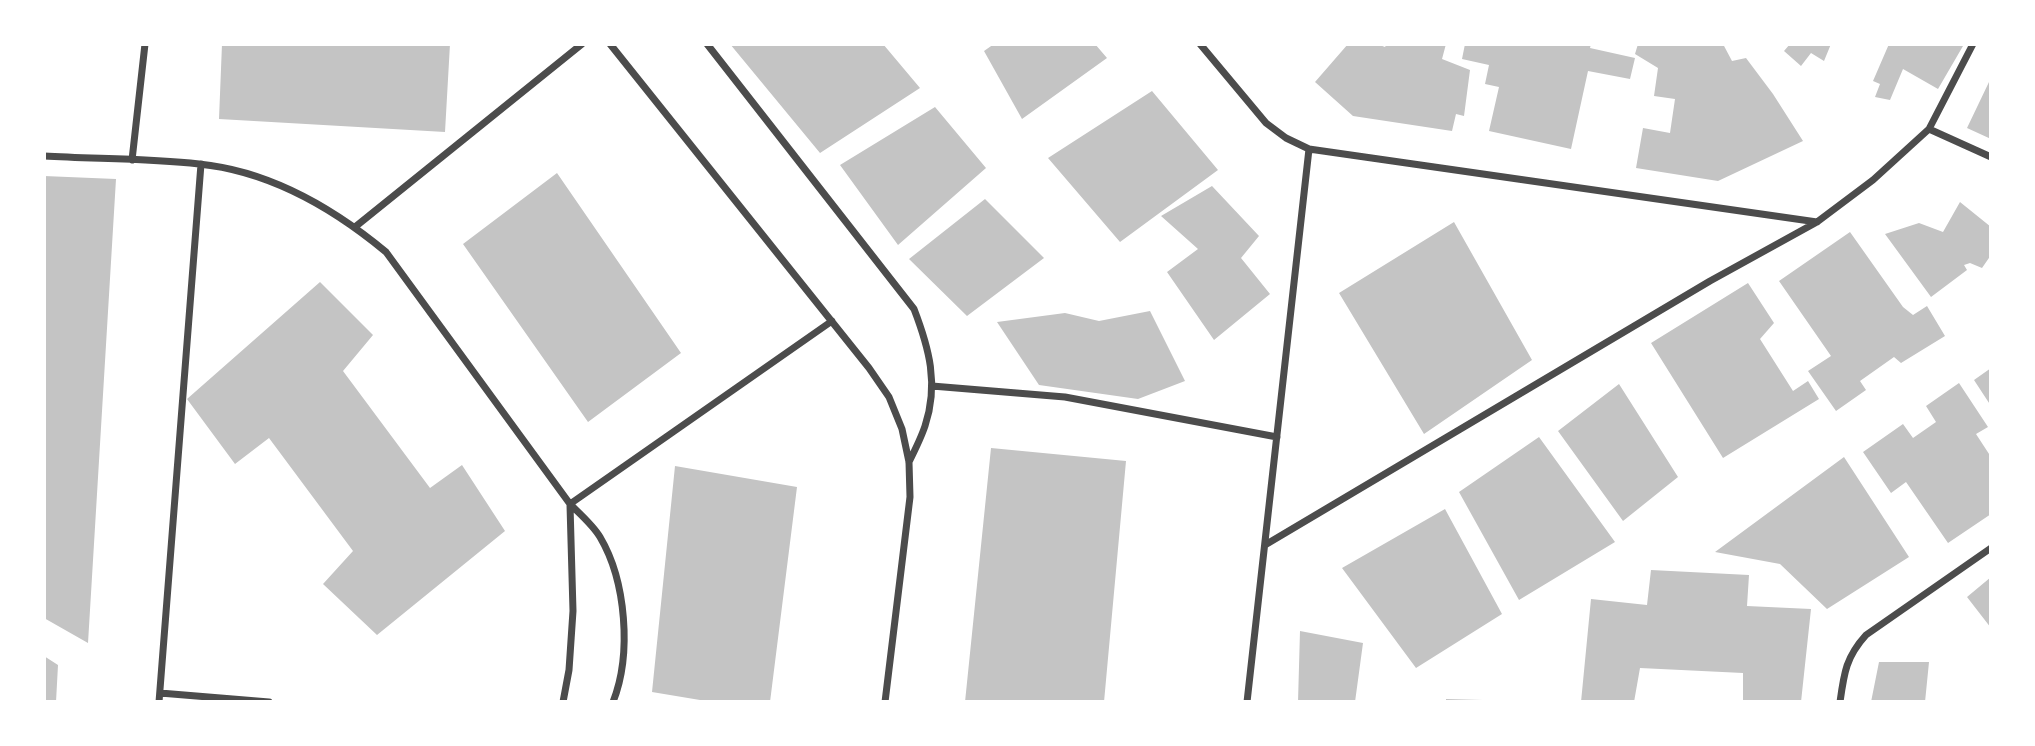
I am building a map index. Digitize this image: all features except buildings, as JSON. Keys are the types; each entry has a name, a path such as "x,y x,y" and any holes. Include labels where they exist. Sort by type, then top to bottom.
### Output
{"street":[{"path":"132,160 145,44"},
{"path":"355,227 582,44"},
{"path":"610,44 832,321 889,397 902,429 909,462 910,497 885,702"},
{"path":"707,44 914,309 928,346 932,386 926,426 909,462"},
{"path":"1200,44 1266,123 1286,138 1309,149 1817,222"},
{"path":"1265,545 1710,281 1817,222 1873,180 1929,129 1973,44"},
{"path":"1929,129 1991,157"},
{"path":"1247,702 1309,149"},
{"path":"44,156 201,164 256,177 307,198 355,227 386,252 570,504 599,536 615,574 623,613 624,653 613,702"},
{"path":"159,702 201,164"},
{"path":"570,504 832,321"},
{"path":"932,386 1065,397 1277,437"},
{"path":"563,702 569,670 573,611 570,504"},
{"path":"1840,702 1844,671 1852,650 1866,635 1991,548"},
{"path":"160,693 268,702"}]}
